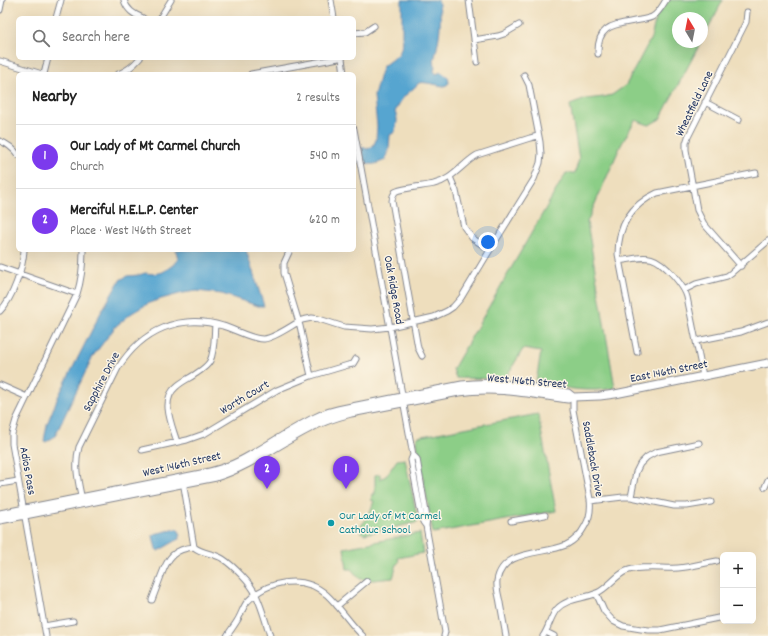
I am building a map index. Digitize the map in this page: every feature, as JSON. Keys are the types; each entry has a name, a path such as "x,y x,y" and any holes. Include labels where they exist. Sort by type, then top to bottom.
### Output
{"main road":[{"name":"East 146th Street","path":"573,397 610,395 768,363"},
{"name":"West 146th Street","path":"0,514 24,512 182,481 238,462 294,429 322,415 348,408 403,400 462,385 488,383 509,384 568,393 573,397"},
{"name":"West 146th Street","path":"0,520 24,512"}],"street":[{"path":"0,10 2,0"},
{"path":"57,16 61,0"},
{"path":"124,0 130,12 139,16"},
{"path":"161,16 171,0"},
{"path":"331,0 334,16"},
{"path":"469,0 477,62"},
{"path":"598,54 598,40 606,29 613,25 650,18 657,13 666,0"},
{"name":"Wheatfield Lane","path":"741,266 704,224 697,210 686,146 688,137 746,22 747,12"},
{"path":"474,40 498,36 519,25"},
{"path":"356,33 364,32 374,26"},
{"path":"44,72 47,60"},
{"path":"123,72 138,60"},
{"path":"262,72 329,60"},
{"path":"340,60 344,72"},
{"path":"0,61 36,72"},
{"name":"Sapphire Drive","path":"82,501 76,466 79,447 123,359 144,338 153,332 173,325 199,321 215,324 252,337 264,339 272,338 299,322 312,318 344,327 372,329 390,327 441,315 453,307 461,298 538,172 541,154 529,85 524,75"},
{"path":"705,102 740,120"},
{"path":"422,356 418,348 392,201 394,194 397,191 436,184 446,180 471,158 477,155 538,136"},
{"name":"Oak Ridge Road","path":"356,140 413,456 417,459 427,518 426,526 446,634"},
{"path":"0,141 9,145 16,152"},
{"path":"637,352 619,261 618,246 621,232 629,215 646,199 657,193 756,173"},
{"path":"450,177 456,191 464,227 472,238 490,250"},
{"path":"684,290 696,284 727,276 741,266 768,241"},
{"path":"0,311 8,301 20,274 24,252"},
{"name":"Adios Pass","path":"46,636 18,481 12,444 12,434 16,420 77,294 83,268 83,252"},
{"path":"289,252 284,263 284,273 299,322 311,376"},
{"path":"619,261 645,257 658,261 667,268 681,284 687,297 703,376"},
{"path":"0,267 77,294"},
{"path":"696,341 741,332 768,322"},
{"path":"177,442 168,410 169,396 175,387 208,364 212,355 215,324"},
{"name":"Worth Court","path":"142,450 195,437 210,430 277,390 311,376 348,366 356,359"},
{"path":"0,385 27,397"},
{"name":"Saddleback Drive","path":"506,636 497,586 498,577 502,570 507,563 515,558 556,548 571,542 580,534 586,524 589,514 590,501 573,410 573,397"},
{"path":"631,497 636,472 640,464 647,457 656,452 699,443"},
{"path":"765,487 768,480"},
{"path":"0,484 18,481"},
{"path":"182,481 194,547"},
{"path":"590,501 631,497 667,506 687,506 711,502"},
{"path":"511,521 544,515"},
{"path":"152,600 165,564 171,556 183,548 194,547 200,551 220,557 229,563 242,576 256,594 270,636"},
{"path":"554,636 544,634 554,613 561,606 570,601 596,593 606,587 621,574 635,568 678,568 717,561"},
{"path":"337,606 367,581"},
{"path":"227,636 246,604 256,594 277,584 288,582 308,584 327,595 363,636"},
{"path":"596,593 604,611 613,621 623,626 660,630 720,618"},
{"path":"44,626 73,621"}],"green space":[{"path":"669,0 723,0 708,29 708,12 672,12 672,48 698,48 660,119 649,125 635,120 620,147 587,222 615,388 585,390 565,388 536,382 541,352 523,349 505,379 456,378 453,369 566,173 575,173 579,159 570,105 586,99 612,95 626,85 651,38 656,17"},
{"path":"538,414 556,511 433,533 417,437"},
{"path":"405,459 418,521 415,523 364,534 361,532 361,528 362,524 368,517 374,501 371,500 372,494 375,494 375,475 380,474 380,479 386,476 397,460"},
{"path":"420,533 423,553 398,558 399,562 393,578 373,580 360,579 351,569 347,569 344,548"}],"water":[{"path":"402,0 438,0 440,23 439,38 434,60 434,71 436,74 441,72 448,77 449,83 445,86 419,83 405,95 395,112 397,120 395,132 390,135 389,148 385,160 370,164 364,162 361,147 368,149 373,146 376,140 377,126 374,96 383,66 399,54 403,42"},
{"path":"176,252 247,252 264,306 258,306 222,294 197,291 183,293 149,303 132,313 116,326 93,356 55,436 46,442 44,441 47,424 58,397 100,314 120,280 127,276 163,272 173,265 178,259"},
{"path":"178,529 180,533 179,539 158,551 156,549 153,536 154,534"}],"place":[{"name":"Merciful H.E.L.P. Center","path":"267,489"},
{"name":"Our Lady of Mt Carmel Church","path":"346,489"},
{"name":"Our Lady of Mt Carmel Catholuc School","path":"331,523"}]}
